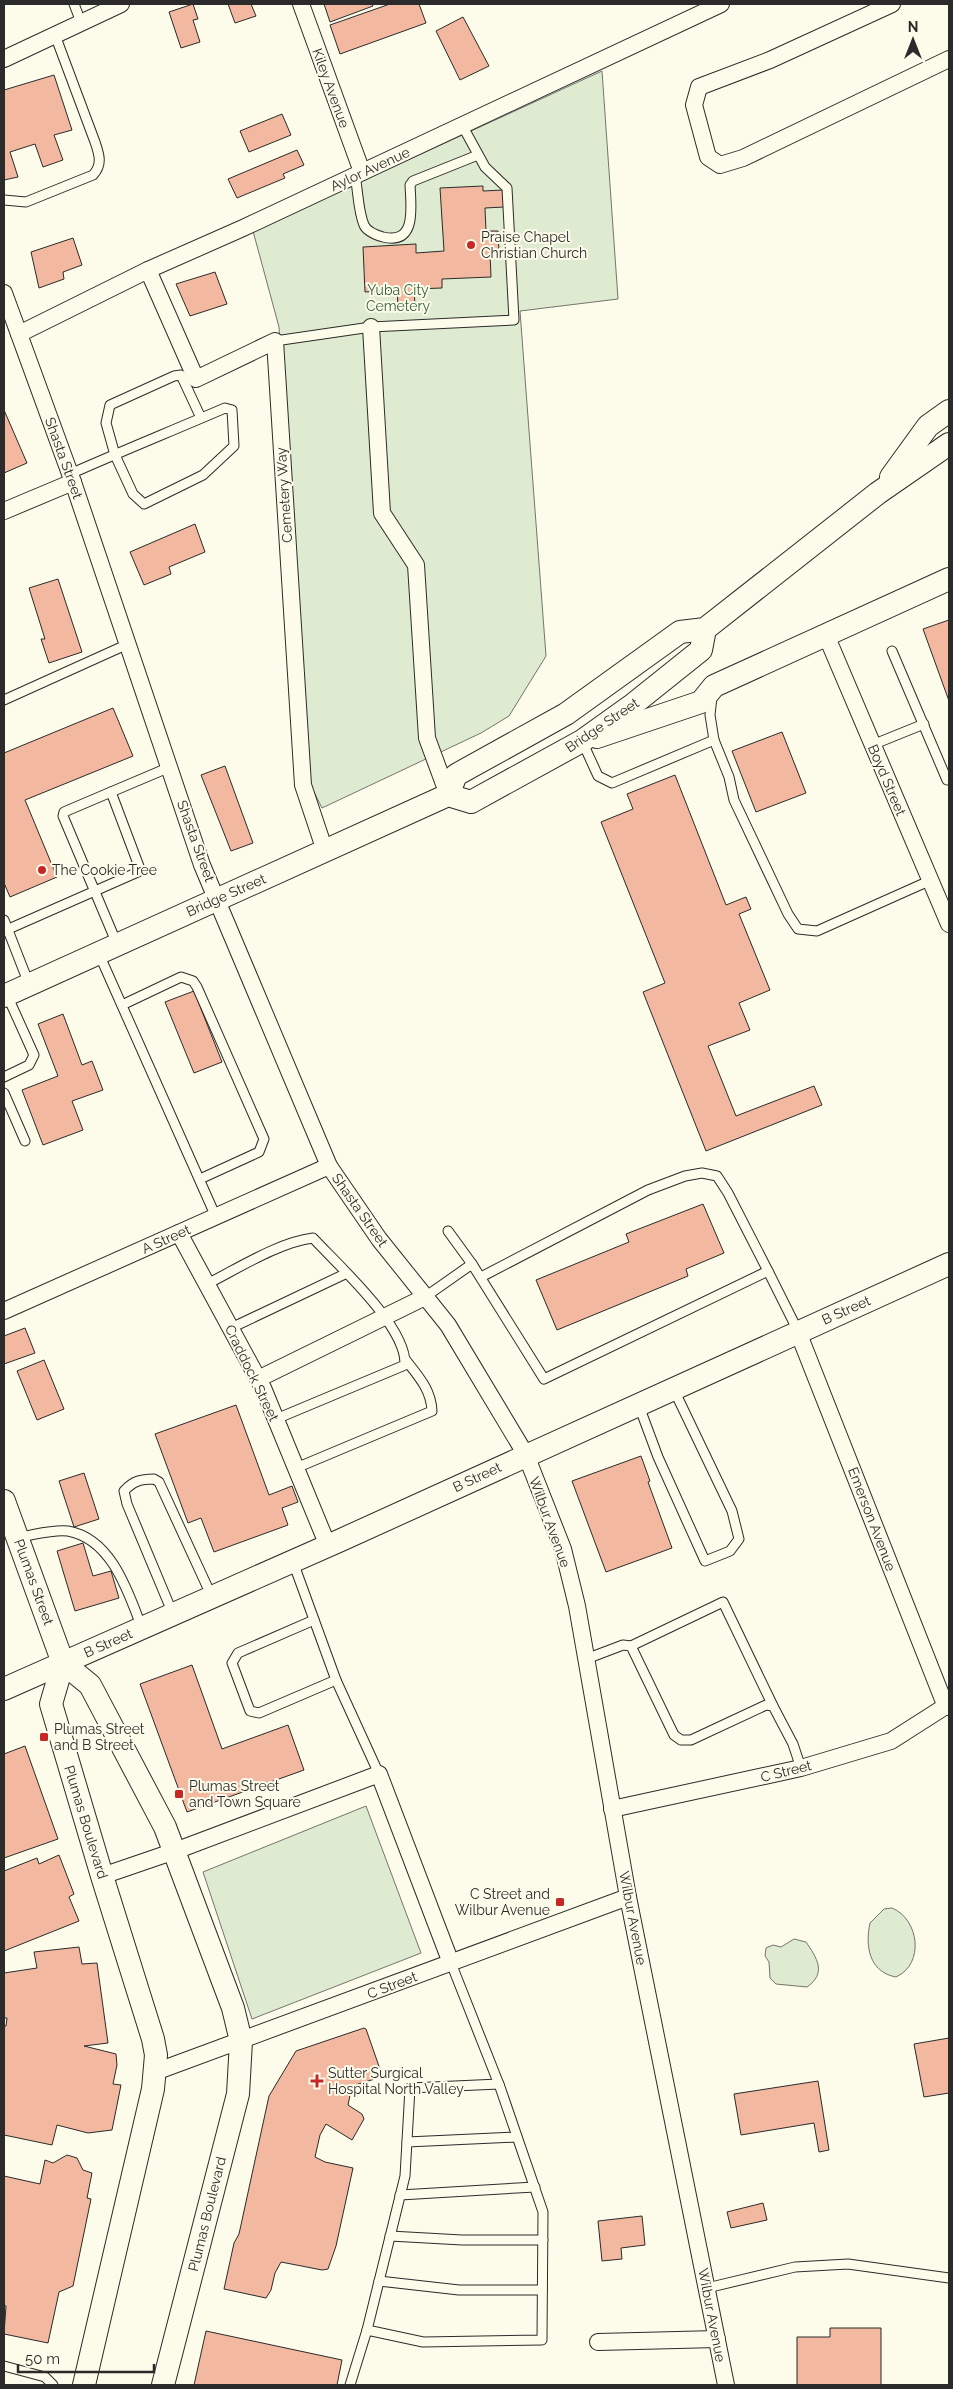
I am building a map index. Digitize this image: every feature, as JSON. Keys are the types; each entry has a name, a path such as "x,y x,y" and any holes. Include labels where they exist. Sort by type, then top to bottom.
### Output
{"street":[{"path":"4,59 121,4"},
{"name":"Kiley Avenue","path":"300,4 359,174"},
{"name":"Aylor Avenue","path":"19,334 148,270 359,174 721,4"},
{"path":"892,4 770,60 700,87 694,105 708,157 720,165 743,158 949,59"},
{"path":"148,270 196,379 275,342"},
{"name":"Shasta Street","path":"4,293 72,478 202,865 329,1166 379,1238 448,1325 526,1455"},
{"path":"371,327 382,513 416,565 427,738 448,795"},
{"name":"Cemetery Way","path":"275,342 303,785 325,851"},
{"path":"878,494 928,426 949,411"},
{"path":"705,629 878,494 949,444"},
{"path":"4,511 72,478"},
{"path":"582,741 626,729 701,702 714,686 949,579"},
{"name":"Bridge Street","path":"5,995 448,795 470,802 582,741 651,691 701,650 705,629 680,632 566,714 456,775 448,795"},
{"name":"Boyd Street","path":"826,635 929,881 949,924"},
{"name":"A Street","path":"4,1311 329,1166"},
{"name":"Craddock Street","path":"179,1233 258,1379 328,1546"},
{"name":"B Street","path":"4,1689 293,1562 949,1264"},
{"path":"258,1379 425,1297"},
{"name":"Emerson Avenue","path":"798,1332 948,1709"},
{"name":"Wilbur Avenue","path":"526,1455 563,1549 577,1606 628,1897 726,2385"},
{"name":"Plumas Street","path":"4,1501 63,1663"},
{"name":"Plumas Boulevard","path":"84,2385 155,2072 154,2038 102,1876 51,1704 63,1663 90,1684 165,1826 233,2008 241,2041 238,2094 163,2385"},
{"name":"C Street","path":"612,1809 801,1768 891,1741 948,1709"},
{"path":"102,1876 175,1851 379,1774 451,1962"},
{"name":"C Street","path":"155,2072 628,1897"},
{"path":"598,2342 717,2339"}],"lane":[{"path":"74,4 81,22"},
{"path":"4,200 26,202 93,175 98,169 100,159 95,142 55,34"},
{"path":"275,342 371,327 514,320 507,188 485,167 462,125"},
{"path":"359,174 364,226 375,235 393,239 401,237 407,230 412,215 410,185 413,181 478,155"},
{"path":"72,478 115,455 201,418 225,408 232,410 234,446 203,475 144,504 133,494 115,455 106,423 110,405 174,376 181,375 201,418"},
{"path":"4,700 128,644"},
{"path":"892,650 947,780"},
{"path":"714,686 710,715 714,740 729,778 734,800 788,914 798,929 817,931 929,881"},
{"path":"872,745 924,724"},
{"path":"582,741 598,776 612,783 714,740"},
{"path":"170,767 64,812 63,816 95,890 122,1005 216,1216"},
{"path":"6,930 138,872 140,869 111,792"},
{"path":"4,920 6,930 30,984"},
{"path":"122,1005 181,977 193,981 197,987 264,1139 259,1152 200,1180"},
{"path":"4,1077 29,1066 34,1055 5,995"},
{"path":"4,1092 25,1141"},
{"path":"481,1278 648,1190 685,1176 702,1173 717,1176 728,1193 798,1332"},
{"path":"448,1231 472,1264 544,1379 768,1270"},
{"path":"206,1284 283,1247 313,1238 386,1317 406,1358 428,1391 431,1398 432,1411 296,1468"},
{"path":"425,1297 472,1264"},
{"path":"230,1328 345,1274"},
{"path":"276,1419 405,1365 406,1358"},
{"path":"638,1404 658,1457 705,1561 730,1551 739,1540 732,1510 674,1390"},
{"path":"174,1614 127,1504 124,1491 130,1484 141,1479 154,1479 159,1482 212,1597"},
{"path":"17,1537 68,1531 86,1539 108,1556 123,1581 142,1628"},
{"path":"293,1562 336,1680 379,1774"},
{"path":"586,1659 623,1645 631,1646 723,1602 772,1706 793,1744 801,1768"},
{"path":"314,1620 238,1653 232,1663 238,1681 250,1711 259,1713 336,1680"},
{"path":"631,1646 674,1735 681,1740 690,1740 766,1705 772,1706"},
{"path":"367,2330 423,2342 542,2340 543,2212 499,2084 451,1962"},
{"path":"350,2385 367,2330 404,2176 410,2088 499,2084"},
{"path":"407,2142 518,2137"},
{"path":"400,2195 535,2188"},
{"path":"390,2236 462,2240 543,2240"},
{"path":"706,2288 795,2267 848,2264 949,2278"},
{"path":"379,2281 459,2290 542,2290"},
{"path":"4,2366 45,2377 53,2385"}],"green space":[{"name":"Yuba City Cemetery","path":"602,71 618,299 520,311 546,656 509,716 481,733 322,808 310,784 279,327 253,231"},
{"path":"366,1806 421,1953 252,2019 203,1872"},
{"path":"892,1908 908,1922 913,1931 915,1942 915,1952 911,1962 905,1971 896,1977 880,1970 875,1964 871,1957 868,1940 870,1923 884,1909"},
{"path":"794,1939 806,1942 814,1954 818,1965 817,1976 807,1987 776,1984 770,1978 769,1962 765,1956 766,1948 773,1945 781,1947"}],"building":[{"path":"193,4 198,19 193,20 200,42 181,48 169,12"},
{"path":"228,4 251,4 256,16 235,23"},
{"path":"324,4 372,4 373,6 330,22"},
{"path":"390,4 419,4 426,23 340,54 330,25"},
{"path":"463,17 489,66 460,80 436,31"},
{"path":"54,75 72,130 54,135 63,160 43,167 35,144 10,152 18,177 4,180 4,90"},
{"path":"282,114 291,135 249,152 240,131"},
{"path":"297,150 304,165 283,174 285,178 237,198 228,179"},
{"name":"Praise Chapel Christian Church","path":"483,186 483,191 503,190 504,207 485,208 486,231 498,231 499,252 490,253 491,277 442,279 442,288 414,289 415,305 398,306 397,290 365,292 363,247 416,244 416,253 444,251 440,188"},
{"path":"73,238 82,265 63,272 64,279 39,288 31,252"},
{"path":"215,272 227,304 190,316 176,284"},
{"path":"4,410 27,463 4,473"},
{"path":"195,524 205,552 169,567 171,574 144,585 130,552"},
{"path":"58,579 82,652 49,663 41,639 45,639 29,588"},
{"path":"949,620 949,701 923,629"},
{"path":"113,708 133,756 25,800 57,877 10,897 4,883 4,753"},
{"path":"782,732 806,793 756,812 732,751"},
{"path":"225,766 253,843 231,851 201,775"},
{"path":"675,775 726,905 746,897 751,909 739,914 770,990 739,1003 750,1030 708,1046 736,1116 814,1086 822,1105 706,1151 643,992 665,983 601,822 633,809 627,794"},
{"path":"194,991 222,1062 194,1073 165,1002"},
{"path":"63,1014 82,1065 92,1061 103,1090 72,1101 83,1130 43,1145 22,1090 58,1076 38,1024"},
{"path":"703,1204 724,1253 686,1269 688,1276 557,1330 536,1280 629,1242 626,1234"},
{"path":"25,1328 35,1353 4,1364 4,1336"},
{"path":"44,1360 64,1409 37,1420 17,1371"},
{"path":"236,1405 269,1495 292,1486 298,1502 282,1508 288,1525 214,1552 201,1518 188,1523 155,1434"},
{"path":"641,1456 650,1481 648,1482 672,1548 606,1572 572,1481"},
{"path":"84,1473 99,1519 74,1527 59,1481"},
{"path":"83,1543 93,1576 111,1571 119,1598 75,1611 57,1551"},
{"path":"192,1665 222,1749 288,1725 304,1770 187,1812 140,1684"},
{"path":"25,1746 58,1839 4,1858 4,1754"},
{"path":"59,1855 74,1894 69,1897 79,1921 4,1951 4,1871 37,1858 39,1864"},
{"path":"79,1947 82,1964 97,1963 108,2043 84,2046 116,2054 117,2065 113,2084 121,2085 112,2130 88,2133 57,2125 52,2145 4,2135 4,2026 6,2026 7,2018 4,2018 4,1973 37,1968 34,1952"},
{"path":"364,2028 366,2029 381,2072 378,2078 352,2086 348,2105 362,2114 364,2119 352,2140 326,2124 320,2135 315,2157 325,2162 353,2168 336,2246 328,2269 322,2270 281,2262 275,2273 271,2290 266,2298 224,2289 234,2243 239,2234 269,2096 296,2051"},
{"path":"949,2038 949,2093 924,2097 914,2044"},
{"path":"818,2081 829,2150 819,2152 814,2123 741,2135 734,2094"},
{"path":"67,2155 77,2158 83,2170 92,2173 87,2198 91,2199 73,2286 59,2292 48,2343 4,2334 6,2306 4,2305 4,2176 40,2184 45,2160 53,2163"},
{"path":"763,2203 767,2220 731,2228 727,2212"},
{"path":"642,2216 645,2245 621,2248 622,2259 602,2261 598,2221"},
{"path":"830,2328 881,2328 881,2385 797,2385 797,2337 830,2337"},
{"path":"206,2331 342,2360 337,2385 194,2385"}],"place":[{"name":"Praise Chapel Christian Church","path":"471,245"},
{"name":"The Cookie Tree","path":"42,870"},
{"name":"Plumas Street and B Street","path":"44,1737"},
{"name":"Plumas Street and Town Square","path":"179,1794"},
{"name":"C Street and Wilbur Avenue","path":"560,1902"},
{"name":"Sutter Surgical Hospital North Valley","path":"317,2081"}]}
